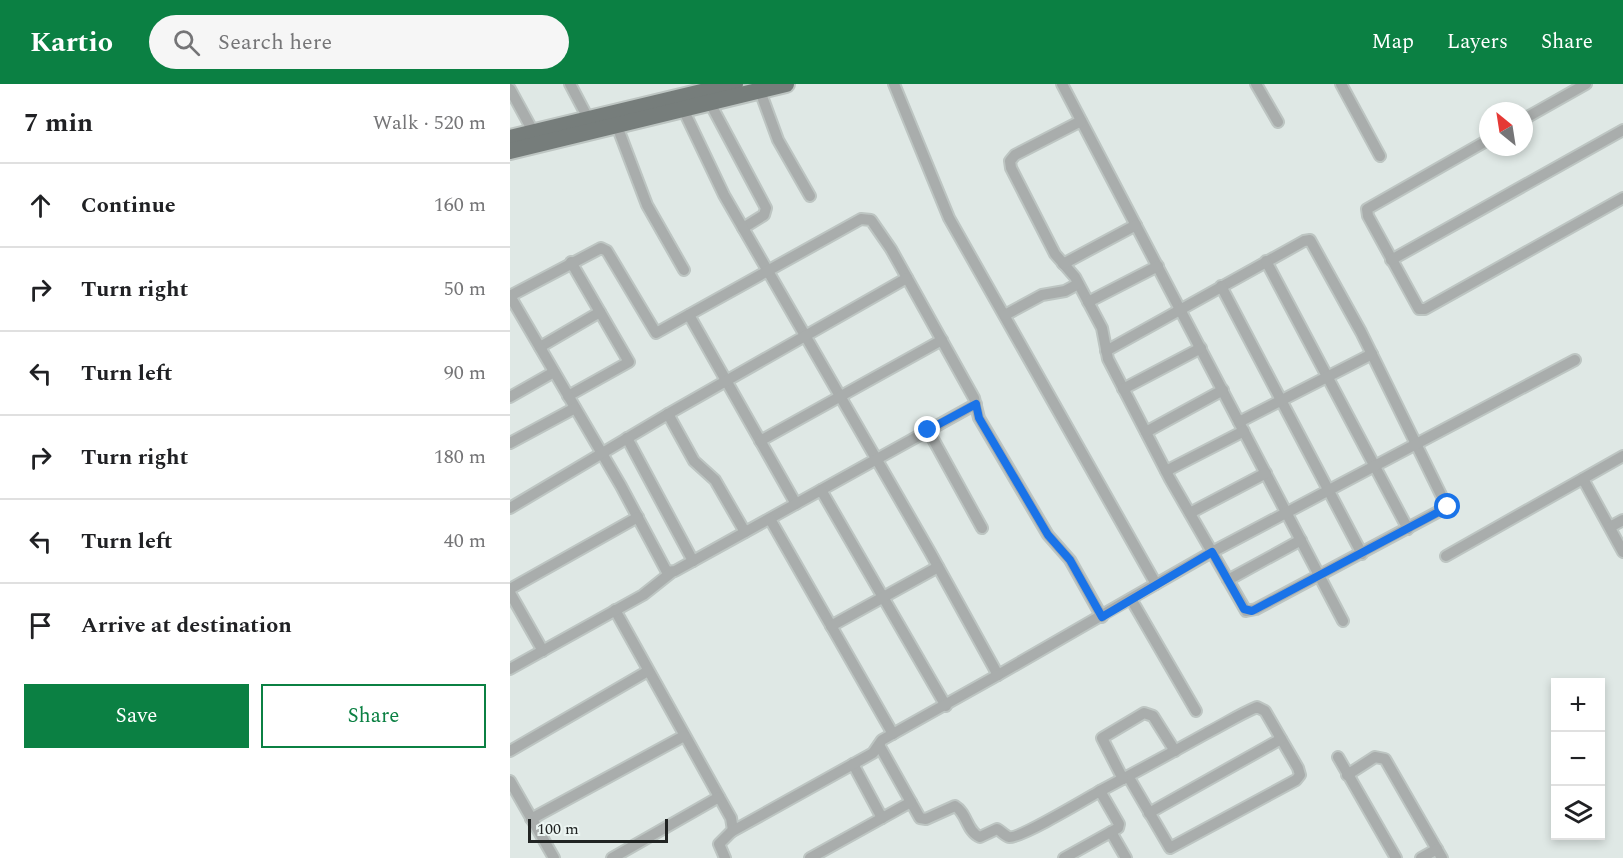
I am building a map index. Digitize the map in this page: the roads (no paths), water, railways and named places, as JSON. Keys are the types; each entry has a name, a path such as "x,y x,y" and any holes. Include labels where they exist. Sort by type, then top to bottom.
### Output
{"main road":[{"path":"510,138 735,84"},
{"path":"510,151 683,109 702,93 760,91 786,84"}],"street":[{"path":"570,84 589,120"},
{"path":"894,84 942,204 1156,584"},
{"path":"1062,84 1343,621"},
{"path":"1256,84 1278,122"},
{"path":"1341,84 1380,156"},
{"path":"1533,114 1584,84"},
{"path":"510,89 534,133"},
{"path":"760,91 778,140 810,196"},
{"path":"702,93 766,208 764,215 743,228"},
{"path":"683,109 709,165 743,228 998,675"},
{"path":"1081,121 1016,155 1010,164 1055,254 1078,284 1104,332 1106,351 1166,471 1248,612 1448,507 1372,354 1312,241 1304,241 1266,261 1106,351"},
{"path":"617,126 647,205 684,270"},
{"path":"1391,260 1623,130"},
{"path":"1479,145 1367,210 1368,216 1416,307 1425,309 1623,198"},
{"path":"672,572 665,570 638,517 510,297 598,248 607,251 656,333 868,218 885,240 942,340 976,404 977,414 985,428 1048,535 1070,560 1102,617"},
{"path":"1063,264 1136,225"},
{"path":"1266,261 1408,529"},
{"path":"568,396 628,362 571,262"},
{"path":"1088,302 1158,266"},
{"path":"510,508 668,414 907,278"},
{"path":"1005,315 1042,295 1065,291 1078,284"},
{"path":"1221,286 1362,554"},
{"path":"540,347 600,312"},
{"path":"689,315 796,504"},
{"path":"760,441 942,340"},
{"path":"1123,389 1201,348"},
{"path":"1166,471 1242,427 1282,400 1372,354"},
{"path":"725,858 719,848 720,841 731,832 873,753 893,734 1102,617 1212,552 1575,360"},
{"path":"510,397 554,372"},
{"path":"1146,432 1222,390"},
{"path":"510,669 650,590 672,572 976,404"},
{"path":"510,443 575,408"},
{"path":"668,414 694,461 715,480 745,532"},
{"path":"928,430 982,528"},
{"path":"627,438 693,561"},
{"path":"1446,556 1623,456"},
{"path":"1190,513 1266,473"},
{"path":"1583,479 1623,552"},
{"path":"821,490 946,706"},
{"path":"543,651 510,591 638,517"},
{"path":"770,519 893,734"},
{"path":"1610,527 1623,520"},
{"path":"1228,580 1301,540"},
{"path":"831,626 938,567"},
{"path":"1131,599 1196,711"},
{"path":"615,610 731,818 733,827 731,832"},
{"path":"510,751 648,671"},
{"path":"879,745 920,818 926,819 955,806 961,810 978,836 997,829 1013,837 1100,792 1126,777 1175,751 1257,707 1264,709 1300,775 1296,780 1173,848 1167,846 1149,813 1126,777 1102,738 1144,713 1153,716 1175,751"},
{"path":"531,819 684,736"},
{"path":"1149,813 1281,739"},
{"path":"1338,757 1396,858"},
{"path":"1347,775 1375,758 1385,759 1440,854 1421,858"},
{"path":"853,764 882,818"},
{"path":"510,781 554,858"},
{"path":"1069,857 1118,828 1119,824 1100,792"},
{"path":"612,858 719,797"},
{"path":"810,858 911,802"},
{"path":"1111,832 1126,858"}]}
